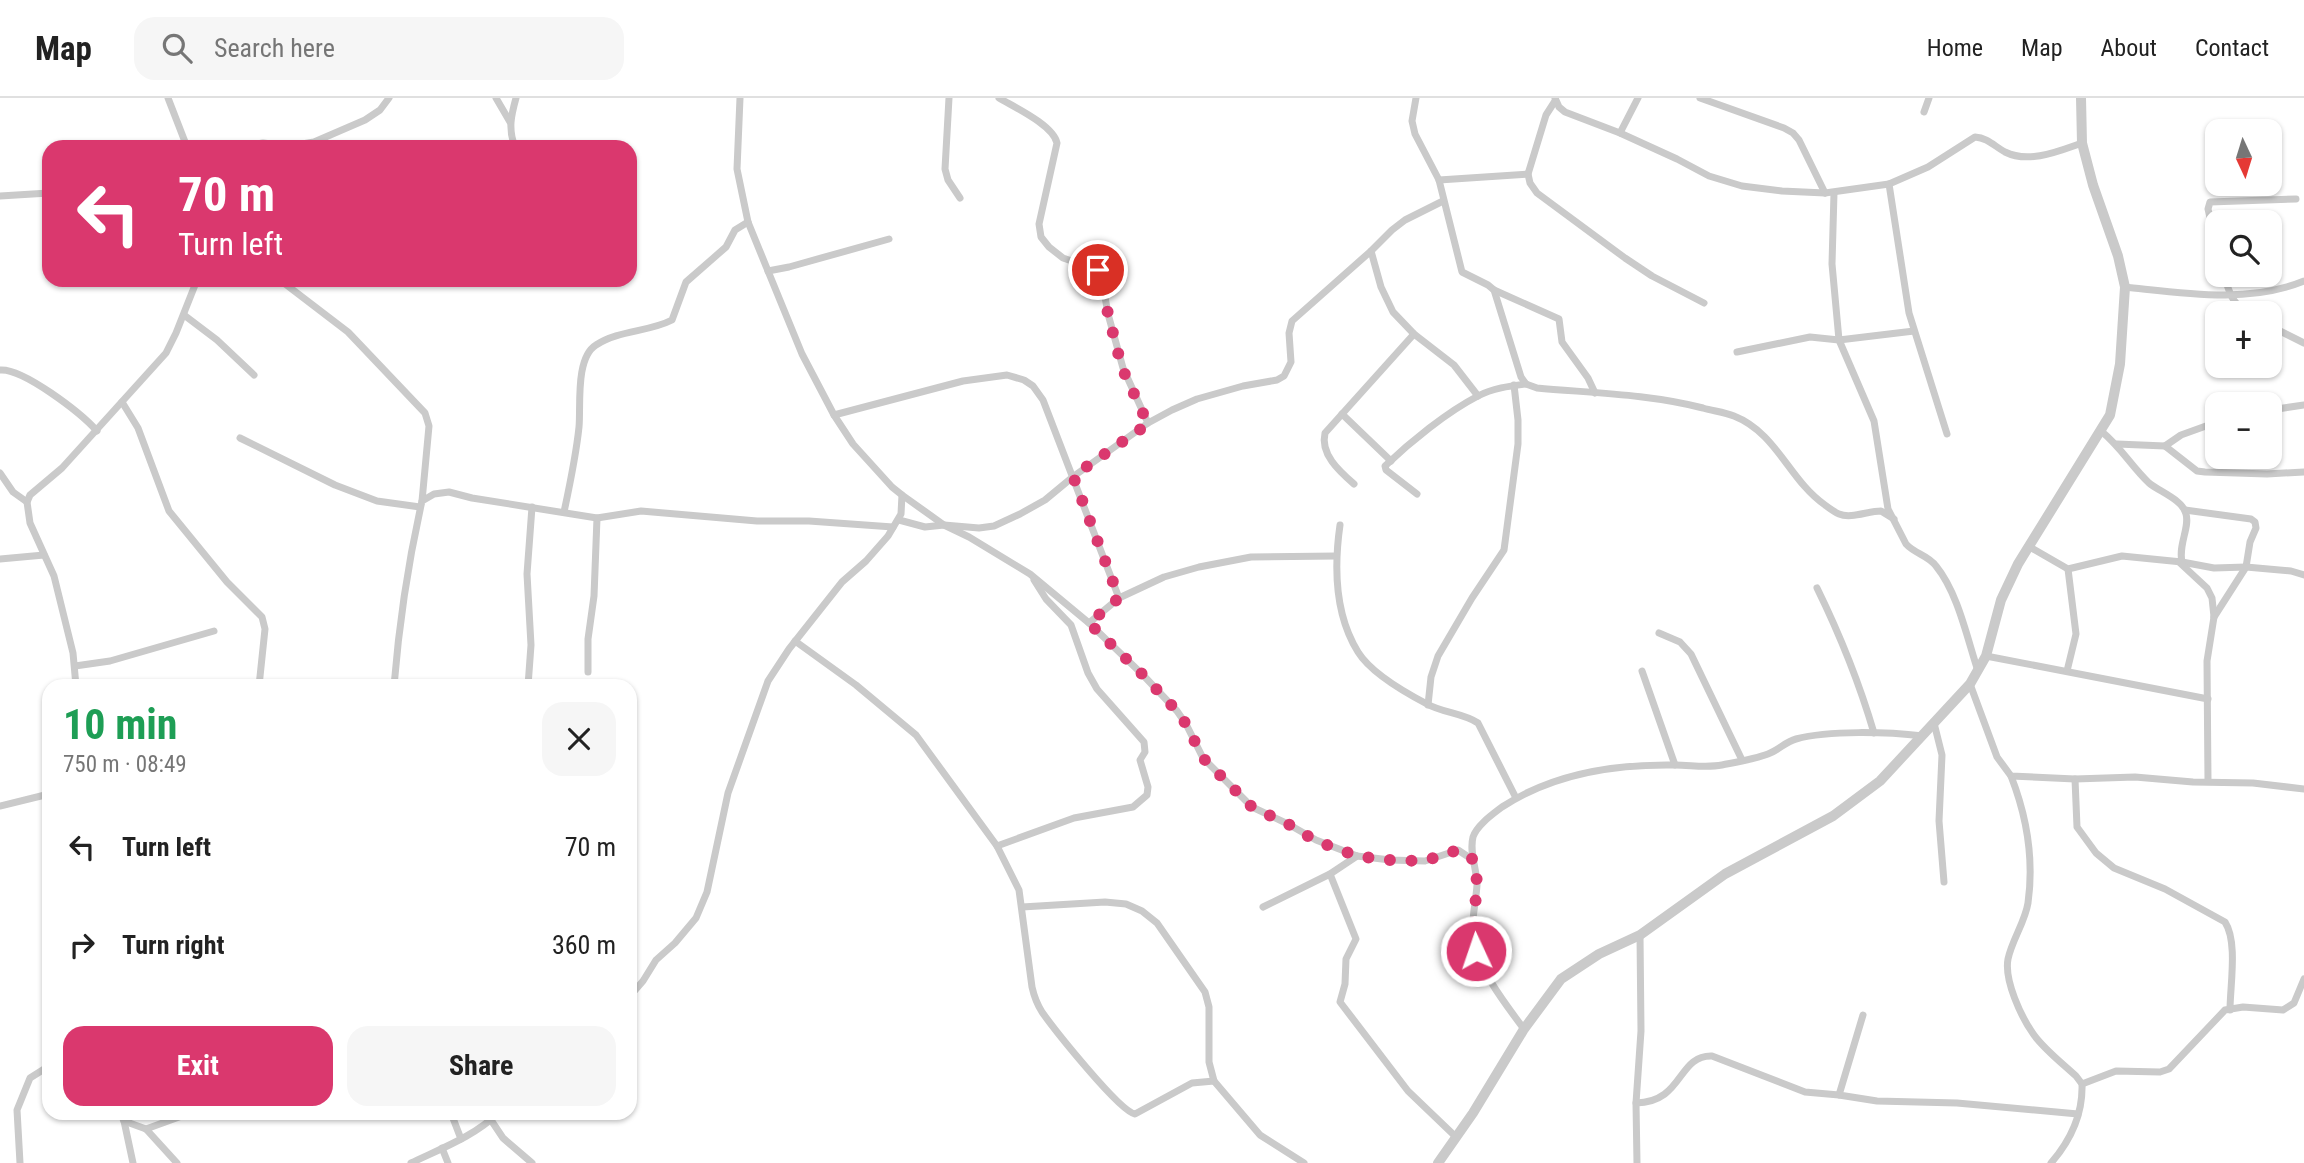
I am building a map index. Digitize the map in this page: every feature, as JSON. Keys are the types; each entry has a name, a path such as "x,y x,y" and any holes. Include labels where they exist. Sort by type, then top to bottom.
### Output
{"street":[{"path":"168,98 184,140"},
{"path":"319,140 365,120 380,110 389,98"},
{"path":"496,98 510,122"},
{"path":"512,140 510,122 516,98"},
{"path":"740,98 737,169 748,222 802,354 834,415 853,443 892,487 944,524 1030,574 1089,623 1177,711 1203,758 1252,807 1316,841 1357,856 1424,861 1458,850 1474,860"},
{"path":"949,98 945,169 948,180 960,198"},
{"path":"999,98 1042,125 1056,138 1039,224 1041,237 1063,258 1098,270 1101,274 1122,368 1148,424"},
{"path":"1416,98 1412,121 1415,134 1439,180 1462,272 1493,290 1559,319 1562,342 1588,377 1595,393"},
{"path":"1620,133 1638,98"},
{"path":"1700,98 1793,133 1829,193 1839,340 1874,421 1887,505 1910,548 1931,559 1945,578 1978,672"},
{"path":"1924,112 1928,98"},
{"path":"1438,1163 1524,1029 1561,979 1599,954 1640,935 1725,874 1833,816 1880,781 1978,672 1986,656 2001,600 2028,545 2110,415 2120,364 2125,288 2118,256 2093,185 2082,143 2081,98"},
{"path":"1555,99 1565,112 1620,133 1709,176 1742,186 1782,191 1829,193 1889,184 1928,167 1975,137 1988,139 2017,156 2030,157 2082,143"},
{"path":"1555,99 1546,115 1528,174 1537,193 1652,276 1704,303"},
{"path":"1439,180 1528,174"},
{"path":"1889,184 1903,285 1914,331 1947,435"},
{"path":"0,196 42,193"},
{"path":"2208,210 2210,202 2296,199"},
{"path":"240,438 335,485 377,501 421,504 434,494 449,492 597,518 641,511 757,521 925,527 944,524 979,528 994,526 1045,500 1073,476 1148,424 1197,399 1284,376 1291,362 1289,333 1292,321 1392,230 1405,220 1443,201"},
{"path":"564,512 580,425 578,402 582,375 591,350 595,345 620,335 672,320 686,282 726,247 735,230 748,222"},
{"path":"768,271 889,239"},
{"path":"1371,251 1381,287 1393,312 1414,334 1454,365 1478,396"},
{"path":"2125,288 2230,296 2275,290 2304,281"},
{"path":"76,679 54,576 30,523 27,502 30,495 51,479 97,431 166,353 194,287"},
{"path":"289,287 348,332 425,413 429,426 421,504 405,588 395,679"},
{"path":"2227,287 2233,301"},
{"path":"1493,290 1521,377 1526,384"},
{"path":"184,315 217,340 254,375"},
{"path":"1737,352 1810,337 1839,340 1914,331"},
{"path":"2282,332 2304,343"},
{"path":"1354,484 1325,452 1325,433 1414,334"},
{"path":"0,370 9,369 21,374 75,410 97,431"},
{"path":"834,415 963,381 1007,376 1024,380 1043,400 1119,598"},
{"path":"1417,494 1386,470 1385,466 1448,415 1478,396 1496,389 1526,384 1537,388 1657,399 1733,415 1766,436 1796,478 1813,496 1833,511 1846,515 1881,511 1894,519"},
{"path":"1428,705 1431,677 1438,656 1504,550 1518,444 1514,385"},
{"path":"122,402 138,428 169,511 227,582 262,617 265,629 260,679"},
{"path":"2282,408 2304,405"},
{"path":"1342,414 1391,461"},
{"path":"2165,446 2181,435 2205,426"},
{"path":"2101,431 2117,444 2126,458 2150,483 2185,510 2250,519 2255,522 2256,528 2250,542 2246,567 2214,617"},
{"path":"2117,444 2165,446 2197,471 2235,474 2304,472"},
{"path":"0,473 13,492 27,502"},
{"path":"637,988 656,960 696,918 707,892 728,793 768,681 795,641 842,582 866,561 896,524 902,495"},
{"path":"529,679 531,645 527,574 532,507"},
{"path":"2185,510 2187,518 2180,562 2207,589 2214,617 2207,661 2208,781"},
{"path":"588,672 597,518"},
{"path":"1340,525 1336,556 1338,591 1346,623 1358,652 1375,672 1428,705 1478,723 1516,798"},
{"path":"2028,545 2068,569 2122,555 2214,568 2246,567 2291,571 2304,575"},
{"path":"0,559 44,555"},
{"path":"1089,623 1119,598 1164,577 1251,557 1336,556"},
{"path":"2067,671 2076,634 2068,569"},
{"path":"997,846 1074,818 1133,807 1147,794 1149,787 1140,760 1145,752 1144,742 1097,689 1088,673 1071,625 1046,599 1030,574"},
{"path":"1817,588 1841,639 1874,733"},
{"path":"75,666 110,661 214,631"},
{"path":"1659,633 1680,642 1690,654 1742,760"},
{"path":"795,641 856,685 916,735 997,846 1019,890 1036,1001 1058,1033 1127,1112 1135,1114 1192,1083 1214,1081"},
{"path":"1986,656 2208,699"},
{"path":"1642,671 1675,765"},
{"path":"1970,684 1997,757 2011,776 2027,829 2030,883 2027,907 2008,958 2010,984 2033,1034 2082,1084 2074,1131 2051,1163"},
{"path":"1934,723 1942,755 1939,821 1944,882"},
{"path":"1524,1029 1507,1007 1476,951 1473,935 1477,882 1474,836 1497,811 1516,798 1560,779 1596,771 1675,765 1706,766 1768,754 1784,744 1803,738 1874,733 1923,736"},
{"path":"2011,776 2075,779 2135,777 2304,789"},
{"path":"2075,779 2077,827 2096,853 2114,868 2165,889 2225,922 2231,931 2232,943 2230,1010"},
{"path":"0,806 42,796"},
{"path":"1263,907 1330,874 1357,856"},
{"path":"1330,874 1356,939 1346,960 1340,1002 1408,1091 1456,1137"},
{"path":"1022,907 1105,902 1126,904 1142,911 1157,923 1206,992 1209,1007 1209,1062 1214,1081 1260,1135 1304,1163"},
{"path":"1637,1163 1636,1104 1641,1031 1640,935"},
{"path":"2082,1084 2116,1070 2160,1072 2169,1069 2225,1010 2243,1007 2283,1010 2289,1008 2294,1003 2304,979"},
{"path":"1839,1095 1863,1015"},
{"path":"1636,1104 1661,1099 1675,1086 1692,1062 1703,1055 1712,1056 1805,1092 1877,1101 1957,1103 2078,1114"},
{"path":"20,1163 17,1110 30,1078 42,1070"},
{"path":"123,1120 131,1163"},
{"path":"128,1120 146,1129 177,1163"},
{"path":"146,1129 171,1120"},
{"path":"454,1120 461,1139"},
{"path":"411,1163 461,1139 491,1120 503,1138 532,1163"},
{"path":"442,1148 448,1163"}],"route":[{"path":"1098,270 1122,368 1148,424 1073,476 1119,598 1089,623 1177,711 1203,758 1252,807 1316,841 1357,856 1424,861 1451,850 1458,850 1474,860 1477,882 1473,935 1476,951"}]}
